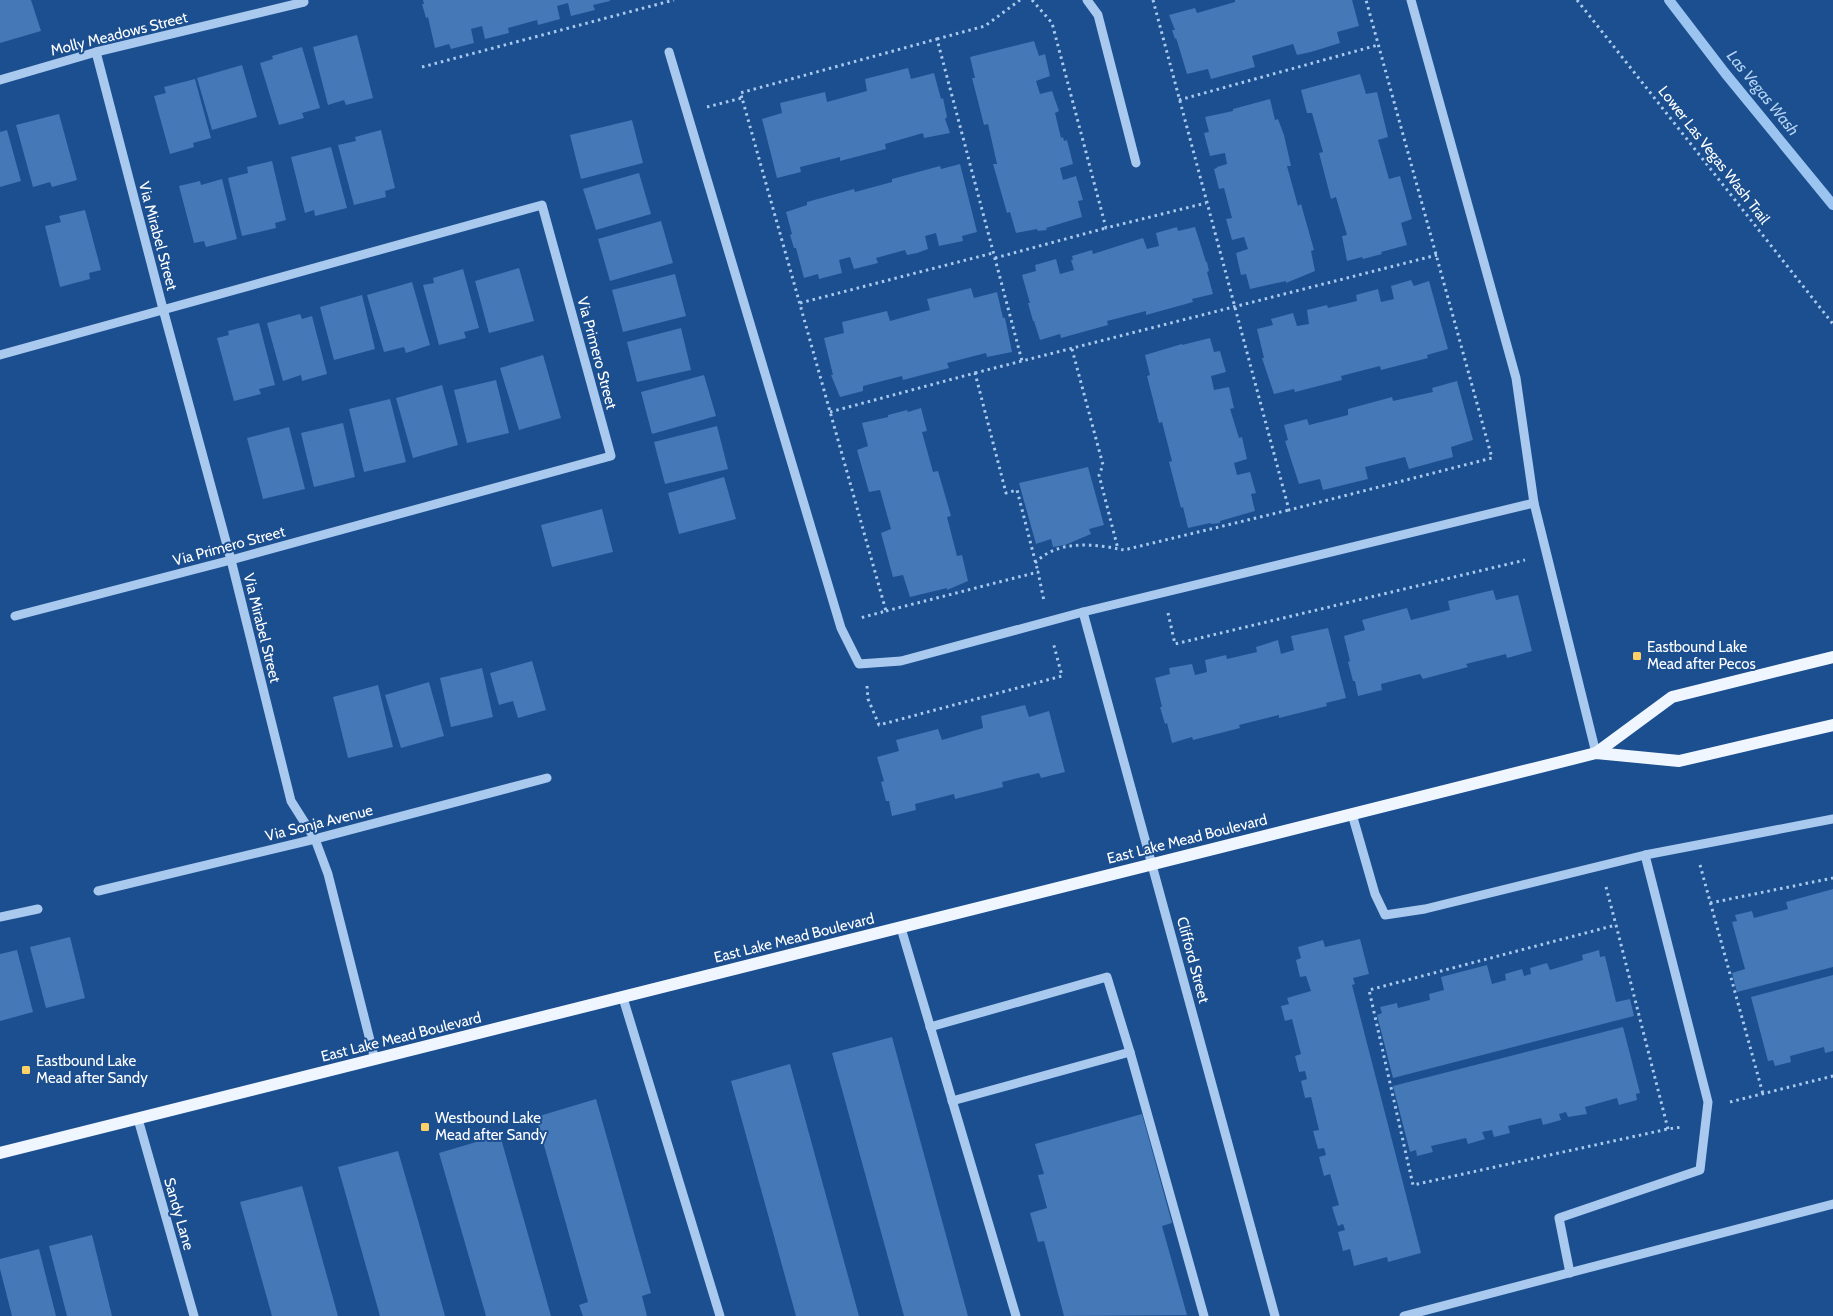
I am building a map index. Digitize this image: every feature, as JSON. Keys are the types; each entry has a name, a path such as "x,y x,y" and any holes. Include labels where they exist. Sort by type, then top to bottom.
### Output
{"main road":[{"name":"East Lake Mead Boulevard","path":"1596,753 1672,697 1833,657"},
{"name":"East Lake Mead Boulevard","path":"0,1153 1596,753 1679,762 1833,725"}],"street":[{"path":"1087,0 1098,15 1136,163"},
{"path":"1411,0 1516,378 1534,503 1596,753"},
{"name":"Molly Meadows Street","path":"0,80 96,52 304,1"},
{"name":"Via Mirabel Street","path":"96,52 231,560 291,801 315,839 328,874 375,1060"},
{"path":"669,52 839,624 859,664 901,661 1083,612 1534,503"},
{"name":"Via Primero Street","path":"0,355 542,205 611,456 231,560 15,616"},
{"name":"Clifford Street","path":"1083,612 1275,1316"},
{"name":"Via Sonja Avenue","path":"98,892 315,839 547,778"},
{"path":"1352,814 1375,894 1386,915 1425,909 1645,855 1833,819"},
{"path":"1570,1273 1559,1218 1700,1170 1708,1102 1645,855"},
{"path":"0,917 38,909"},
{"path":"901,928 1016,1316"},
{"path":"930,1027 1107,977 1204,1316"},
{"path":"623,998 720,1316"},
{"path":"952,1101 1130,1052"},
{"name":"Sandy Lane","path":"138,1119 194,1316"},
{"path":"1404,1316 1833,1204"}],"path":[{"path":"422,67 674,0"},
{"path":"886,611 740,93 985,26 1020,0"},
{"path":"1032,0 1052,23 1106,228"},
{"path":"1153,0 1289,510"},
{"path":"1036,563 1040,558 1059,548 1070,545 1124,550 1140,547 1492,458 1366,0"},
{"name":"Lower Las Vegas Wash Trail","path":"1577,0 1833,324"},
{"path":"937,39 1022,361"},
{"path":"1179,100 1378,45"},
{"path":"686,112 742,98"},
{"path":"995,258 1206,203"},
{"path":"800,303 993,253"},
{"path":"830,412 1437,255"},
{"path":"1072,349 1103,465 1099,476 1118,549"},
{"path":"865,663 868,699 879,725 1062,676 1017,490 1006,493 975,373"},
{"path":"1164,593 1175,644 1547,555"},
{"path":"839,624 1038,572"},
{"path":"1695,845 1763,1094"},
{"path":"1600,866 1668,1128"},
{"path":"1710,903 1833,878"},
{"path":"1616,926 1369,990 1413,1185 1668,1128 1705,1126"},
{"path":"1707,1108 1833,1076"}],"building":[{"path":"0,0 31,0 41,31 0,43"},
{"path":"423,0 610,1 593,5 595,10 571,16 568,3 557,6 560,19 538,25 537,20 508,28 509,33 485,39 482,26 471,29 474,43 451,49 449,44 435,48 428,17 426,18 422,4 424,4"},
{"path":"1235,0 1352,0 1359,26 1337,32 1340,43 1311,52 1297,55 1293,44 1252,56 1255,67 1211,79 1208,69 1187,74 1172,30 1175,30 1169,15 1195,8 1197,13 1235,2"},
{"path":"357,35 373,98 346,105 344,100 328,105 313,47"},
{"path":"1034,41 1039,56 1045,54 1050,76 1036,81 1040,94 1052,91 1059,111 1055,113 1061,138 1063,137 1064,141 1067,140 1073,164 1060,168 1063,180 1076,176 1083,200 1078,201 1082,217 1046,228 1047,230 1038,231 1037,229 1016,233 1010,212 1007,213 993,164 997,164 988,124 984,125 972,78 975,78 970,57"},
{"path":"302,47 320,108 302,113 304,118 279,125 260,63 273,59 272,56"},
{"path":"242,65 257,117 212,130 197,78"},
{"path":"908,68 911,79 934,73 941,99 943,98 947,117 945,119 950,133 924,138 923,133 885,144 886,149 840,161 840,157 800,167 801,172 777,178 762,119 782,113 780,103 825,92 827,102 867,91 865,79"},
{"path":"1360,74 1366,94 1377,92 1388,137 1378,140 1389,179 1400,176 1412,219 1401,223 1407,245 1381,252 1382,254 1347,261 1342,236 1347,235 1336,197 1331,199 1319,153 1323,152 1312,113 1307,113 1301,90"},
{"path":"195,79 211,138 193,143 194,147 170,154 154,96 166,93 164,87"},
{"path":"1270,99 1275,120 1278,119 1284,135 1291,166 1287,166 1298,206 1301,204 1314,250 1311,251 1315,271 1286,283 1286,281 1250,289 1246,274 1241,275 1236,253 1248,249 1244,237 1232,240 1226,219 1232,218 1224,188 1219,189 1214,169 1227,164 1225,153 1210,156 1204,133 1209,132 1205,117 1233,111 1233,109"},
{"path":"59,114 77,180 52,187 50,182 33,187 16,125"},
{"path":"632,120 643,163 581,179 570,135"},
{"path":"7,130 21,181 0,187 0,132"},
{"path":"381,130 395,188 385,191 386,197 354,205 338,145 356,141 355,137"},
{"path":"331,147 347,208 315,216 314,210 305,213 291,157"},
{"path":"272,161 286,220 275,223 276,228 242,236 228,178 248,173 247,167"},
{"path":"960,164 977,232 962,236 963,241 939,246 936,233 925,236 928,249 917,253 907,255 905,250 876,258 878,263 854,269 850,257 839,260 842,273 819,279 818,274 804,278 796,248 794,248 790,235 792,234 786,212 807,205 807,202 854,189 855,192 892,182 892,179 940,166 941,169"},
{"path":"639,173 651,214 596,230 583,189"},
{"path":"222,179 237,239 206,247 204,241 194,243 179,186 200,181 201,185"},
{"path":"85,210 101,270 89,273 90,279 60,287 45,226 61,222 59,216"},
{"path":"661,221 673,263 610,281 598,239"},
{"path":"1177,227 1178,231 1195,227 1207,262 1209,271 1207,272 1213,294 1192,299 1193,302 1146,315 1146,311 1107,321 1108,325 1061,338 1060,334 1040,340 1028,303 1030,303 1022,275 1036,271 1035,265 1056,259 1060,274 1074,270 1071,260 1073,260 1072,256 1092,250 1093,254 1143,238 1147,249 1159,246 1156,233"},
{"path":"519,268 534,321 489,333 475,281"},
{"path":"463,269 479,328 464,332 466,338 439,345 423,285 434,283 433,278"},
{"path":"675,274 686,316 623,332 612,290"},
{"path":"1411,280 1414,286 1429,281 1448,349 1427,355 1428,358 1381,370 1380,366 1341,376 1342,380 1295,392 1294,389 1274,394 1262,358 1264,358 1257,329 1273,325 1271,319 1293,313 1297,326 1309,324 1307,310 1327,305 1328,308 1357,301 1356,295 1378,289 1381,302 1394,299 1391,286"},
{"path":"412,282 430,345 406,353 404,347 384,352 367,295"},
{"path":"971,288 974,298 997,292 1012,352 987,357 986,353 947,363 949,368 903,380 902,376 863,386 863,391 840,397 831,375 833,375 824,338 844,333 842,322 887,311 890,321 930,310 927,299"},
{"path":"362,295 375,349 334,360 320,307"},
{"path":"300,314 302,319 312,316 327,374 302,381 301,375 283,381 267,323"},
{"path":"259,323 275,385 259,389 261,394 234,401 217,338 229,335 228,331"},
{"path":"681,328 691,370 637,382 627,342"},
{"path":"1210,338 1214,352 1220,351 1226,372 1211,376 1214,390 1229,387 1234,408 1230,409 1239,438 1242,437 1247,459 1234,463 1237,475 1250,472 1256,493 1251,494 1255,511 1220,521 1220,523 1210,523 1188,528 1169,462 1172,461 1162,422 1159,423 1147,376 1150,375 1145,355"},
{"path":"543,355 561,418 519,430 500,368"},
{"path":"704,375 716,416 652,434 641,392"},
{"path":"496,380 509,433 467,443 454,390"},
{"path":"1457,381 1473,440 1451,447 1453,457 1409,469 1405,457 1365,467 1368,479 1323,490 1320,479 1299,484 1285,441 1288,440 1284,425 1307,419 1309,425 1348,415 1348,409 1392,397 1393,401 1433,392 1432,388"},
{"path":"442,385 458,445 413,458 396,398"},
{"path":"390,399 406,462 364,472 349,409"},
{"path":"921,408 927,431 922,432 933,472 938,471 951,516 947,517 957,556 962,555 968,581 947,590 947,588 910,597 903,575 893,577 881,533 891,529 880,490 869,492 857,450 868,446 862,423 907,410 908,412"},
{"path":"343,423 355,477 314,487 301,433"},
{"path":"717,426 728,469 665,484 654,442"},
{"path":"289,427 305,489 263,499 247,438"},
{"path":"1088,467 1104,525 1089,529 1091,534 1065,545 1053,547 1051,539 1036,544 1019,483"},
{"path":"724,477 736,519 679,534 668,493"},
{"path":"602,509 613,552 552,567 541,525"},
{"path":"1493,590 1496,600 1518,595 1532,651 1507,658 1506,654 1466,664 1468,667 1423,679 1420,674 1381,684 1382,690 1358,696 1348,662 1350,661 1344,636 1365,630 1362,620 1407,608 1411,620 1450,610 1448,601"},
{"path":"1328,628 1346,698 1326,703 1327,706 1279,718 1279,715 1239,725 1240,728 1193,740 1192,737 1172,743 1167,723 1165,724 1160,707 1162,707 1155,678 1170,674 1169,668 1192,664 1195,675 1207,672 1205,660 1226,655 1227,659 1257,652 1256,647 1278,640 1281,654 1294,650 1291,636"},
{"path":"532,661 546,710 518,718 513,701 499,705 490,673"},
{"path":"482,668 493,717 451,727 440,678"},
{"path":"429,682 444,736 401,748 385,695"},
{"path":"378,685 393,747 348,758 333,697"},
{"path":"1025,705 1029,717 1049,711 1065,772 1041,778 1039,773 1002,782 1003,787 955,799 954,794 915,804 916,810 892,816 889,801 886,801 881,782 884,781 877,757 899,751 896,740 938,729 942,740 983,728 981,716"},
{"path":"1833,889 1833,967 1737,992 1732,973 1745,969 1732,922 1737,921 1735,915 1752,911 1754,918 1788,909 1786,902"},
{"path":"70,937 85,998 46,1008 30,947"},
{"path":"1360,939 1369,974 1353,978 1355,984 1352,985 1421,1253 1388,1262 1387,1257 1354,1266 1350,1249 1343,1251 1338,1232 1345,1230 1343,1224 1338,1226 1332,1207 1339,1205 1330,1174 1324,1176 1319,1157 1326,1155 1324,1148 1318,1149 1313,1131 1319,1130 1311,1097 1305,1098 1301,1081 1307,1079 1305,1071 1299,1072 1295,1056 1301,1054 1292,1019 1285,1021 1281,1006 1289,1004 1287,998 1311,991 1306,976 1300,977 1296,960 1301,958 1298,947 1323,940 1325,947"},
{"path":"17,950 33,1012 0,1021 0,954"},
{"path":"1599,950 1600,957 1605,956 1616,1002 1630,999 1634,1016 1393,1078 1377,1015 1382,1013 1380,1007 1397,1003 1398,1008 1430,1000 1429,994 1444,990 1441,977 1487,965 1492,984 1506,980 1505,974 1522,969 1524,976 1531,974 1530,968 1547,963 1550,970 1583,960 1582,955"},
{"path":"1833,975 1833,1051 1825,1053 1824,1047 1790,1056 1791,1062 1775,1066 1773,1060 1768,1061 1751,997"},
{"path":"1623,1027 1640,1093 1636,1094 1637,1100 1619,1105 1617,1098 1585,1107 1587,1114 1568,1117 1566,1112 1559,1114 1561,1120 1543,1125 1541,1118 1508,1126 1510,1133 1494,1137 1492,1130 1482,1132 1485,1139 1468,1144 1466,1138 1431,1146 1433,1152 1417,1156 1416,1150 1410,1152 1393,1086"},
{"path":"892,1037 968,1316 904,1316 832,1053"},
{"path":"790,1064 859,1316 796,1316 731,1081"},
{"path":"596,1099 651,1293 642,1296 647,1316 583,1316 579,1305 588,1302 536,1117"},
{"path":"1142,1114 1172,1223 1162,1226 1187,1315 1064,1316 1044,1241 1038,1242 1030,1213 1047,1208 1038,1175 1044,1174 1035,1144"},
{"path":"500,1135 551,1316 486,1316 439,1153"},
{"path":"398,1151 445,1316 380,1316 338,1167"},
{"path":"302,1186 338,1316 272,1316 240,1202"},
{"path":"92,1235 112,1316 67,1316 49,1246"},
{"path":"39,1249 56,1316 12,1316 0,1269 0,1259"}],"waterway":[{"name":"Las Vegas Wash","path":"1669,0 1725,73 1833,205"}],"place":[{"name":"Eastbound Lake Mead after Pecos","path":"1637,656"},
{"name":"Eastbound Lake Mead after Sandy","path":"26,1070"},
{"name":"Westbound Lake Mead after Sandy","path":"425,1127"}]}
